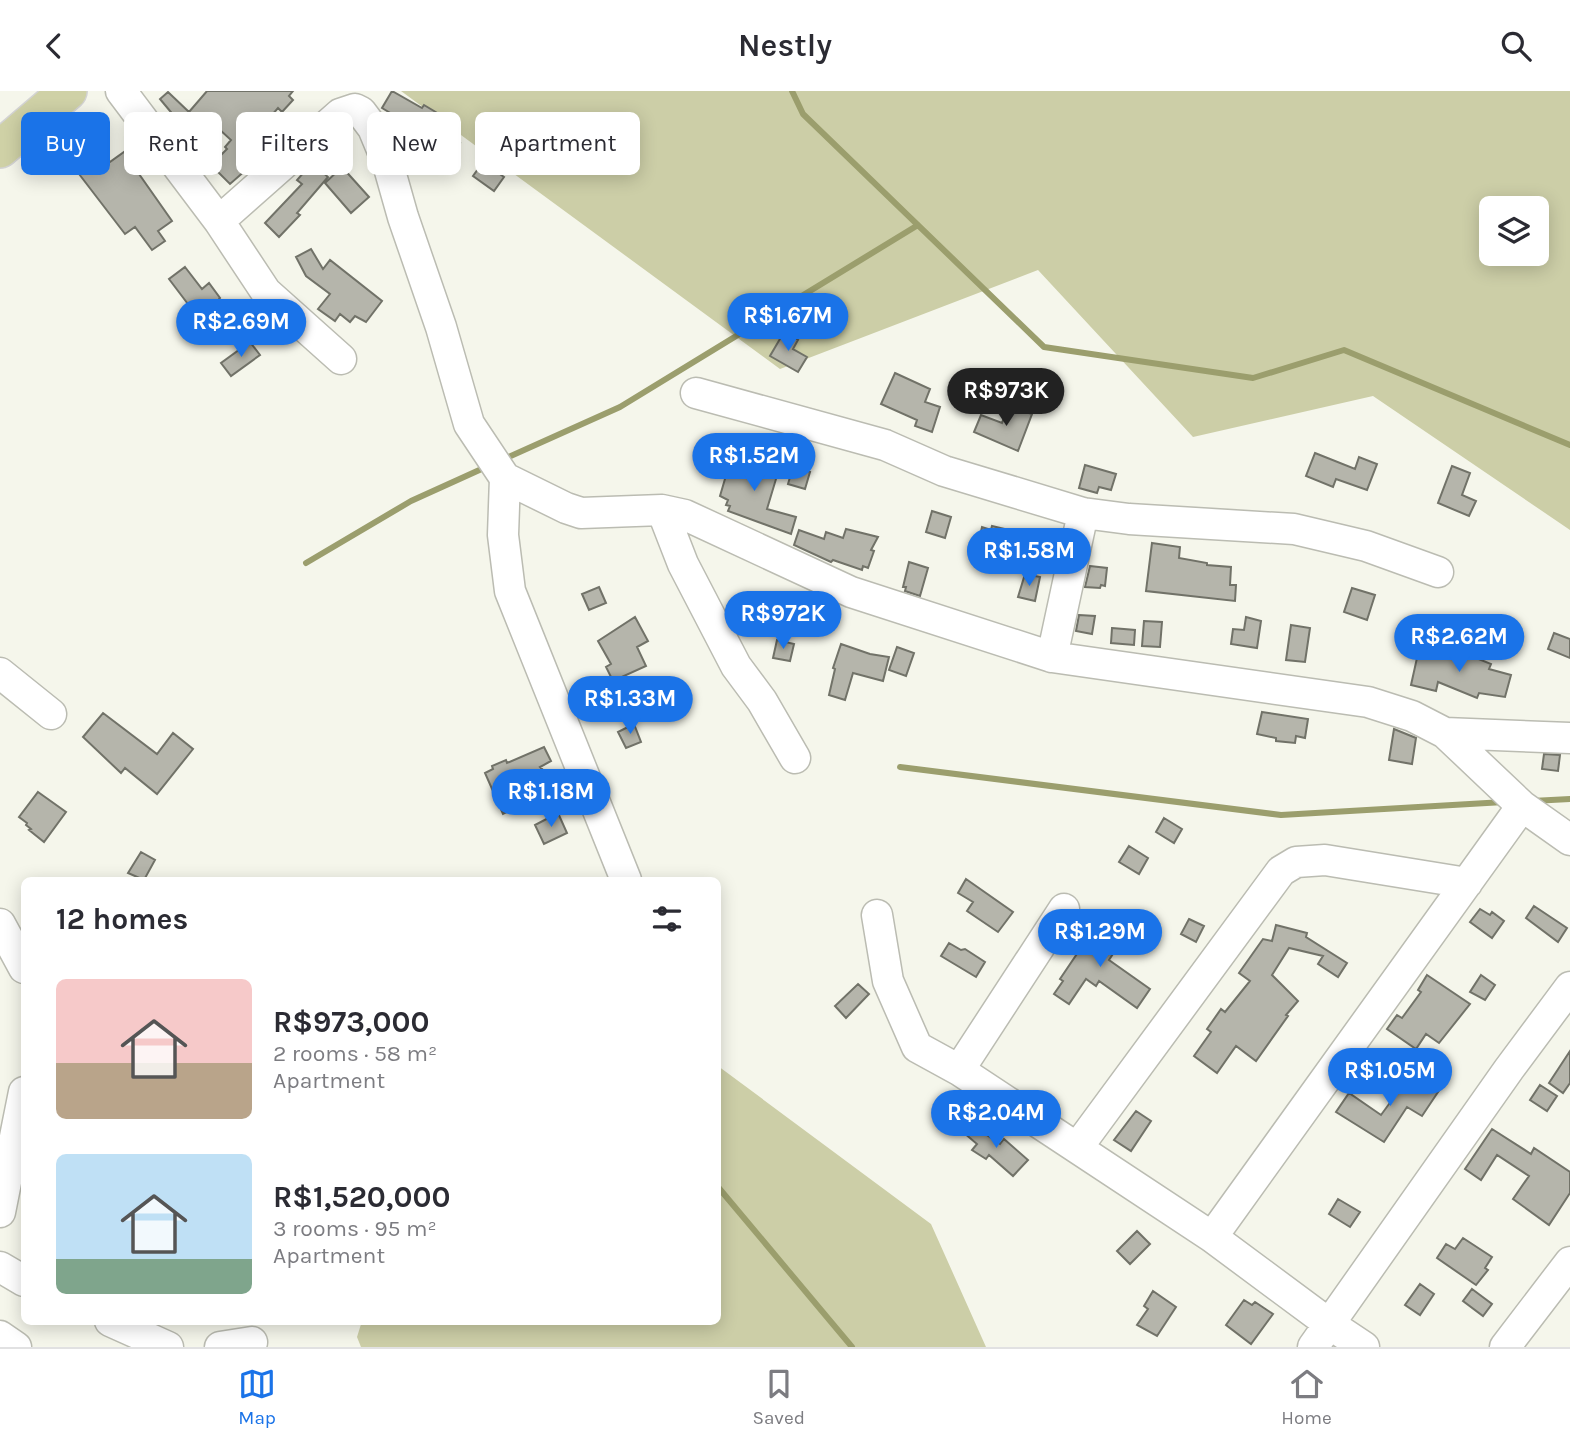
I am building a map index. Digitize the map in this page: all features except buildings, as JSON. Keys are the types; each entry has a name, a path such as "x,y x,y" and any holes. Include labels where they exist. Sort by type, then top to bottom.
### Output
{"main road":[{"path":"0,149 68,91"}],"street":[{"path":"121,91 219,221 266,292 341,359"},
{"path":"219,221 340,114 355,109 361,112 373,128 388,164 403,217 441,327 469,424 505,478 580,513 662,510 685,515 851,592 1052,657 1368,702 1412,716 1446,733 1522,806 1570,840"},
{"path":"696,393 885,445 943,471 1083,513 1129,519 1294,529 1366,546 1438,572"},
{"path":"505,478 503,535 510,591 625,877"},
{"path":"662,510 683,564 736,666 762,701 795,758"},
{"path":"1052,657 1083,513"},
{"path":"0,673 51,714"},
{"path":"1446,733 1570,738"},
{"path":"1212,1237 1522,806"},
{"path":"1077,1148 1281,871 1296,862 1325,860 1466,883"},
{"path":"959,1070 1064,909"},
{"path":"877,915 888,981 917,1047 959,1070 1212,1237 1320,1335 1364,1347"},
{"path":"0,924 21,962"},
{"path":"1320,1335 1570,988"},
{"path":"0,1212 21,1107"},
{"path":"1505,1347 1570,1262"},
{"path":"0,1267 21,1279"},
{"path":"119,1325 169,1347"},
{"path":"0,1336 16,1347"},
{"path":"220,1347 252,1342"}],"green space":[{"path":"401,91 1570,91 1570,530 1373,396 1193,437 1038,270 780,369 516,175 640,175 640,112 475,112 475,145 461,135 461,112 430,112"},
{"path":"721,1068 931,1224 986,1347 361,1347 357,1337 361,1325 721,1325"}],"waterway":[{"path":"792,91 803,114 1044,347 1253,378 1344,350 1570,445"},
{"path":"502,460 620,407 918,225"},
{"path":"306,563 411,501 486,467"},
{"path":"900,767 1281,815 1504,802"},
{"path":"1532,801 1570,799"},
{"path":"721,1191 852,1347"}]}
